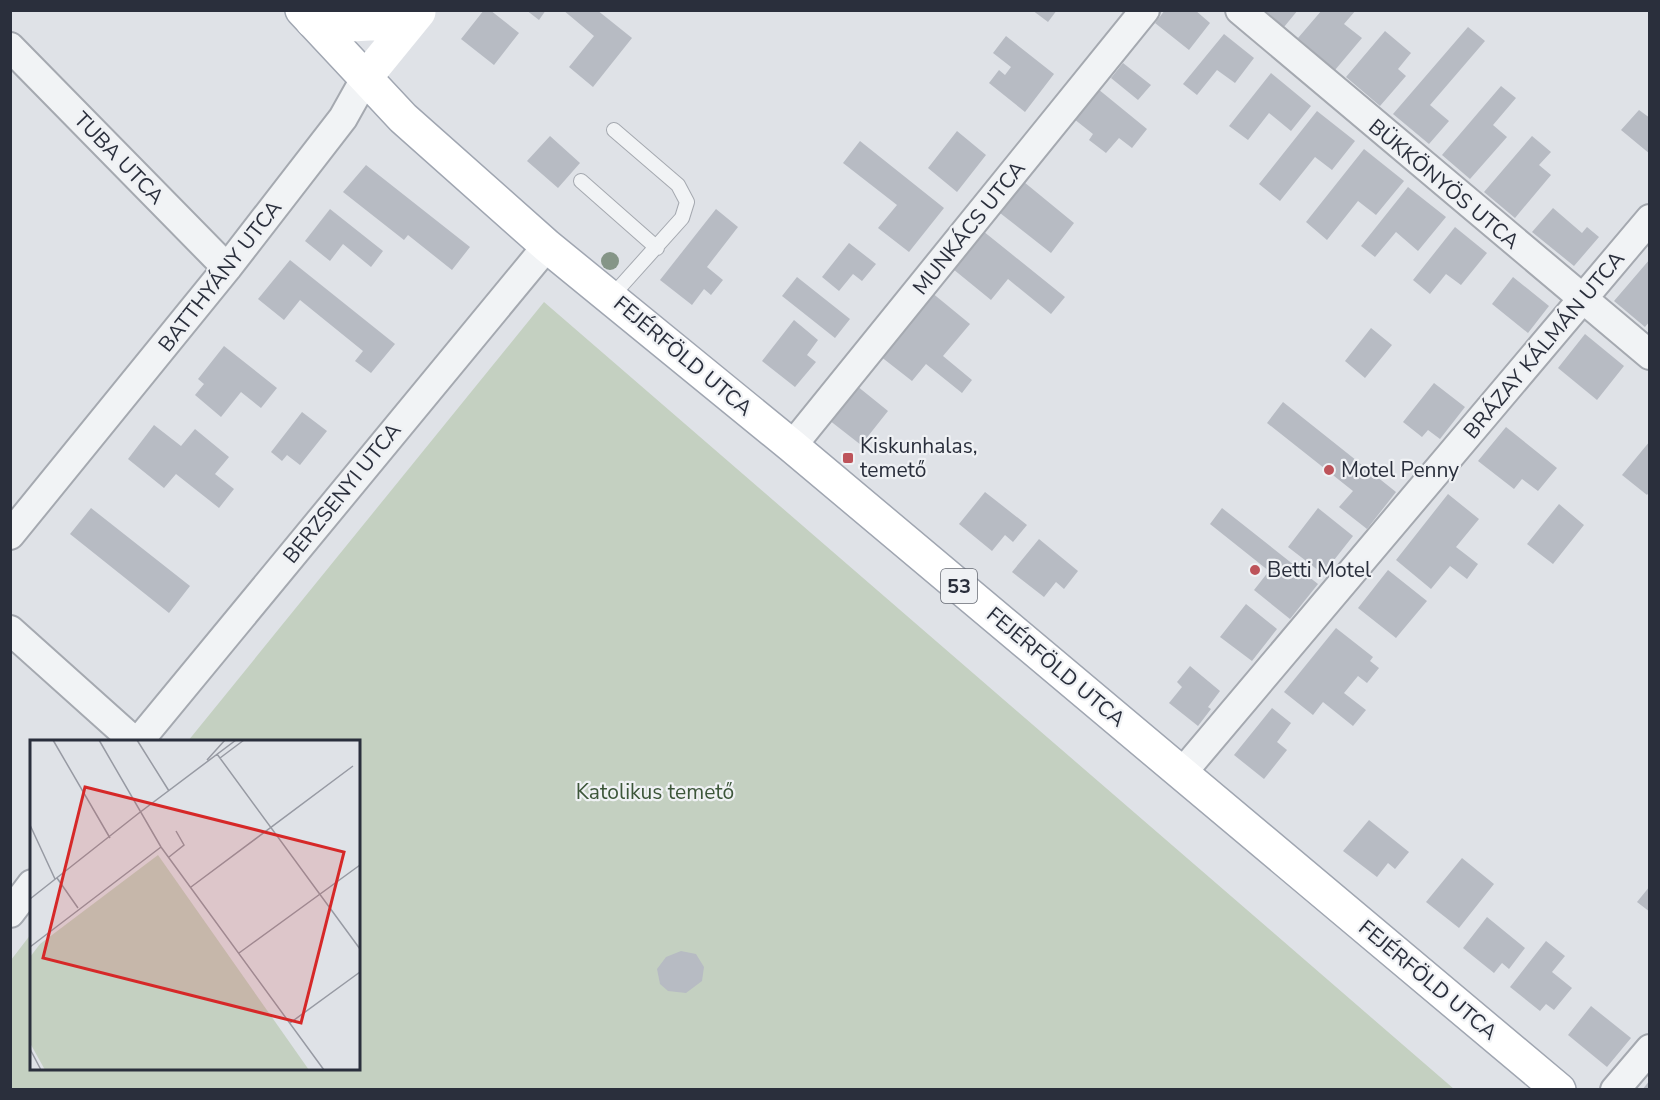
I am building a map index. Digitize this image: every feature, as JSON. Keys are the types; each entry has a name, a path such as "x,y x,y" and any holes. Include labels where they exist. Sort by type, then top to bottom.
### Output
{"main road":[{"path":"307,16 351,25 388,23 410,10"},
{"name":"BATTHYÁNY UTCA","path":"366,77 420,10"},
{"name":"53","path":"307,16 366,77"},
{"name":"FEJÉRFÖLD UTCA","path":"366,77 404,118 547,246 792,446 1559,1089"}],"street":[{"name":"MUNKÁCS UTCA","path":"792,446 1145,10"},
{"name":"BÜKKÖNYÖS UTCA","path":"1240,10 1582,301 1650,355"},
{"name":"TUBA UTCA","path":"10,47 227,268"},
{"name":"BATTHYÁNY UTCA","path":"10,535 227,268 343,118 366,77"},
{"name":"BRÁZAY KÁLMÁN UTCA","path":"1182,773 1650,219"},
{"name":"BERZSENYI UTCA","path":"138,740 547,246"},
{"path":"10,630 136,740"},
{"path":"10,913 30,887"},
{"path":"1615,1089 1650,1049"}],"lane":[{"path":"612,297 685,214 685,195 678,185 614,130"},
{"path":"581,181 657,248"}],"green space":[{"name":"Katolikus temető","path":"544,302 1454,1089 11,1090 11,960 30,935 30,1070 360,1070 360,740 189,740"}],"building":[{"path":"484,10 490,10 519,33 494,65 461,39"},
{"path":"526,10 546,10 539,20"},
{"path":"563,10 597,10 632,38 593,87 569,67 594,36"},
{"path":"1032,10 1057,10 1048,22"},
{"path":"1165,10 1195,10 1210,23 1189,50 1155,23"},
{"path":"1265,10 1298,10 1284,27"},
{"path":"1322,10 1356,10 1344,24 1362,38 1335,70 1298,38"},
{"path":"1468,27 1485,41 1430,105 1449,121 1429,144 1393,114"},
{"path":"1385,31 1411,53 1398,69 1406,76 1380,106 1346,77"},
{"path":"1224,34 1254,58 1235,83 1217,70 1197,95 1183,84"},
{"path":"1006,36 1054,74 1025,112 989,83 999,70 1005,75 1011,67 993,53"},
{"path":"1123,63 1151,85 1138,100 1111,78"},
{"path":"1271,73 1311,106 1291,131 1269,113 1248,140 1229,126"},
{"path":"1501,86 1516,98 1493,125 1507,137 1470,179 1442,155"},
{"path":"1098,89 1147,129 1132,148 1119,138 1106,153 1089,140 1093,134 1074,119"},
{"path":"1639,110 1650,118 1650,154 1621,130"},
{"path":"1317,111 1355,141 1332,170 1315,157 1280,201 1259,184"},
{"path":"957,131 986,155 957,192 928,168"},
{"path":"550,136 580,163 558,188 527,161"},
{"path":"1532,136 1551,152 1539,165 1551,175 1515,218 1484,192"},
{"path":"860,141 944,208 909,252 878,228 897,205 843,163"},
{"path":"1364,149 1404,181 1376,215 1358,201 1327,240 1306,222"},
{"path":"366,165 470,247 452,270 408,235 404,240 343,192"},
{"path":"1024,182 1074,223 1051,253 1000,213"},
{"path":"1408,187 1446,217 1418,251 1396,232 1375,257 1361,246"},
{"path":"1553,208 1582,233 1587,227 1599,237 1574,266 1532,232"},
{"path":"330,209 383,251 371,267 343,244 330,261 305,241"},
{"path":"716,209 738,227 707,267 723,280 711,295 704,289 692,305 660,280"},
{"path":"1455,227 1487,253 1461,285 1446,274 1430,294 1413,280"},
{"path":"983,231 1065,297 1051,314 1008,279 991,300 953,269"},
{"path":"849,243 876,264 862,281 853,274 839,291 822,277"},
{"path":"1650,259 1650,321 1645,327 1614,301"},
{"path":"290,260 395,344 371,373 355,361 363,351 300,300 284,320 258,299"},
{"path":"797,277 850,319 835,338 782,296"},
{"path":"1513,277 1549,306 1528,333 1492,304"},
{"path":"931,292 970,324 943,356 972,380 962,393 926,364 912,381 880,356"},
{"path":"794,320 818,340 807,355 816,362 795,387 762,361"},
{"path":"1371,328 1392,345 1365,378 1345,361"},
{"path":"1585,334 1624,366 1597,400 1558,368"},
{"path":"224,346 277,388 261,408 241,392 221,417 195,395 204,384 198,379"},
{"path":"1434,383 1465,407 1440,439 1428,430 1422,437 1403,422"},
{"path":"857,386 888,411 861,445 829,420"},
{"path":"1283,402 1396,492 1367,529 1339,507 1353,491 1267,423"},
{"path":"302,412 327,431 300,465 287,455 282,461 271,452"},
{"path":"154,425 181,446 195,429 229,457 215,474 234,489 219,508 176,474 164,488 128,459"},
{"path":"1506,427 1557,468 1538,491 1522,479 1514,489 1478,461"},
{"path":"1650,441 1650,491 1647,495 1622,475"},
{"path":"985,492 1027,525 1013,542 1005,535 992,551 959,524"},
{"path":"1448,494 1479,519 1456,547 1478,564 1467,579 1450,566 1431,589 1396,560"},
{"path":"1559,504 1584,525 1553,564 1527,544"},
{"path":"91,508 190,586 169,613 70,534"},
{"path":"1222,508 1318,584 1290,619 1254,590 1269,571 1210,524"},
{"path":"1318,508 1353,536 1323,574 1288,547"},
{"path":"1039,539 1078,571 1064,589 1056,582 1044,597 1012,572"},
{"path":"1388,570 1427,601 1396,638 1358,608"},
{"path":"1246,604 1277,629 1252,661 1220,637"},
{"path":"1336,628 1373,657 1370,661 1379,668 1367,683 1358,676 1344,693 1366,710 1353,726 1323,702 1313,715 1284,692"},
{"path":"1190,666 1220,691 1208,707 1211,709 1198,726 1169,703 1182,687 1177,682"},
{"path":"1272,708 1291,723 1277,742 1287,750 1264,779 1234,755"},
{"path":"1369,820 1409,852 1395,869 1388,863 1377,877 1343,851"},
{"path":"1462,858 1494,884 1459,928 1426,902"},
{"path":"1650,886 1650,912 1637,902"},
{"path":"1487,917 1525,948 1509,969 1502,963 1494,973 1463,948"},
{"path":"1546,941 1565,956 1552,972 1572,988 1554,1010 1546,1004 1540,1011 1510,987"},
{"path":"681,951 696,954 704,967 702,981 686,993 668,991 660,984 657,969 666,957"},
{"path":"1591,1006 1631,1038 1607,1067 1568,1035"},
{"path":"1650,1080 1650,1090 1642,1090"}],"place":[{"name":"Kiskunhalas, temető","path":"848,458"},
{"name":"Motel Penny","path":"1329,470"},
{"name":"Betti Motel","path":"1255,570"}]}
